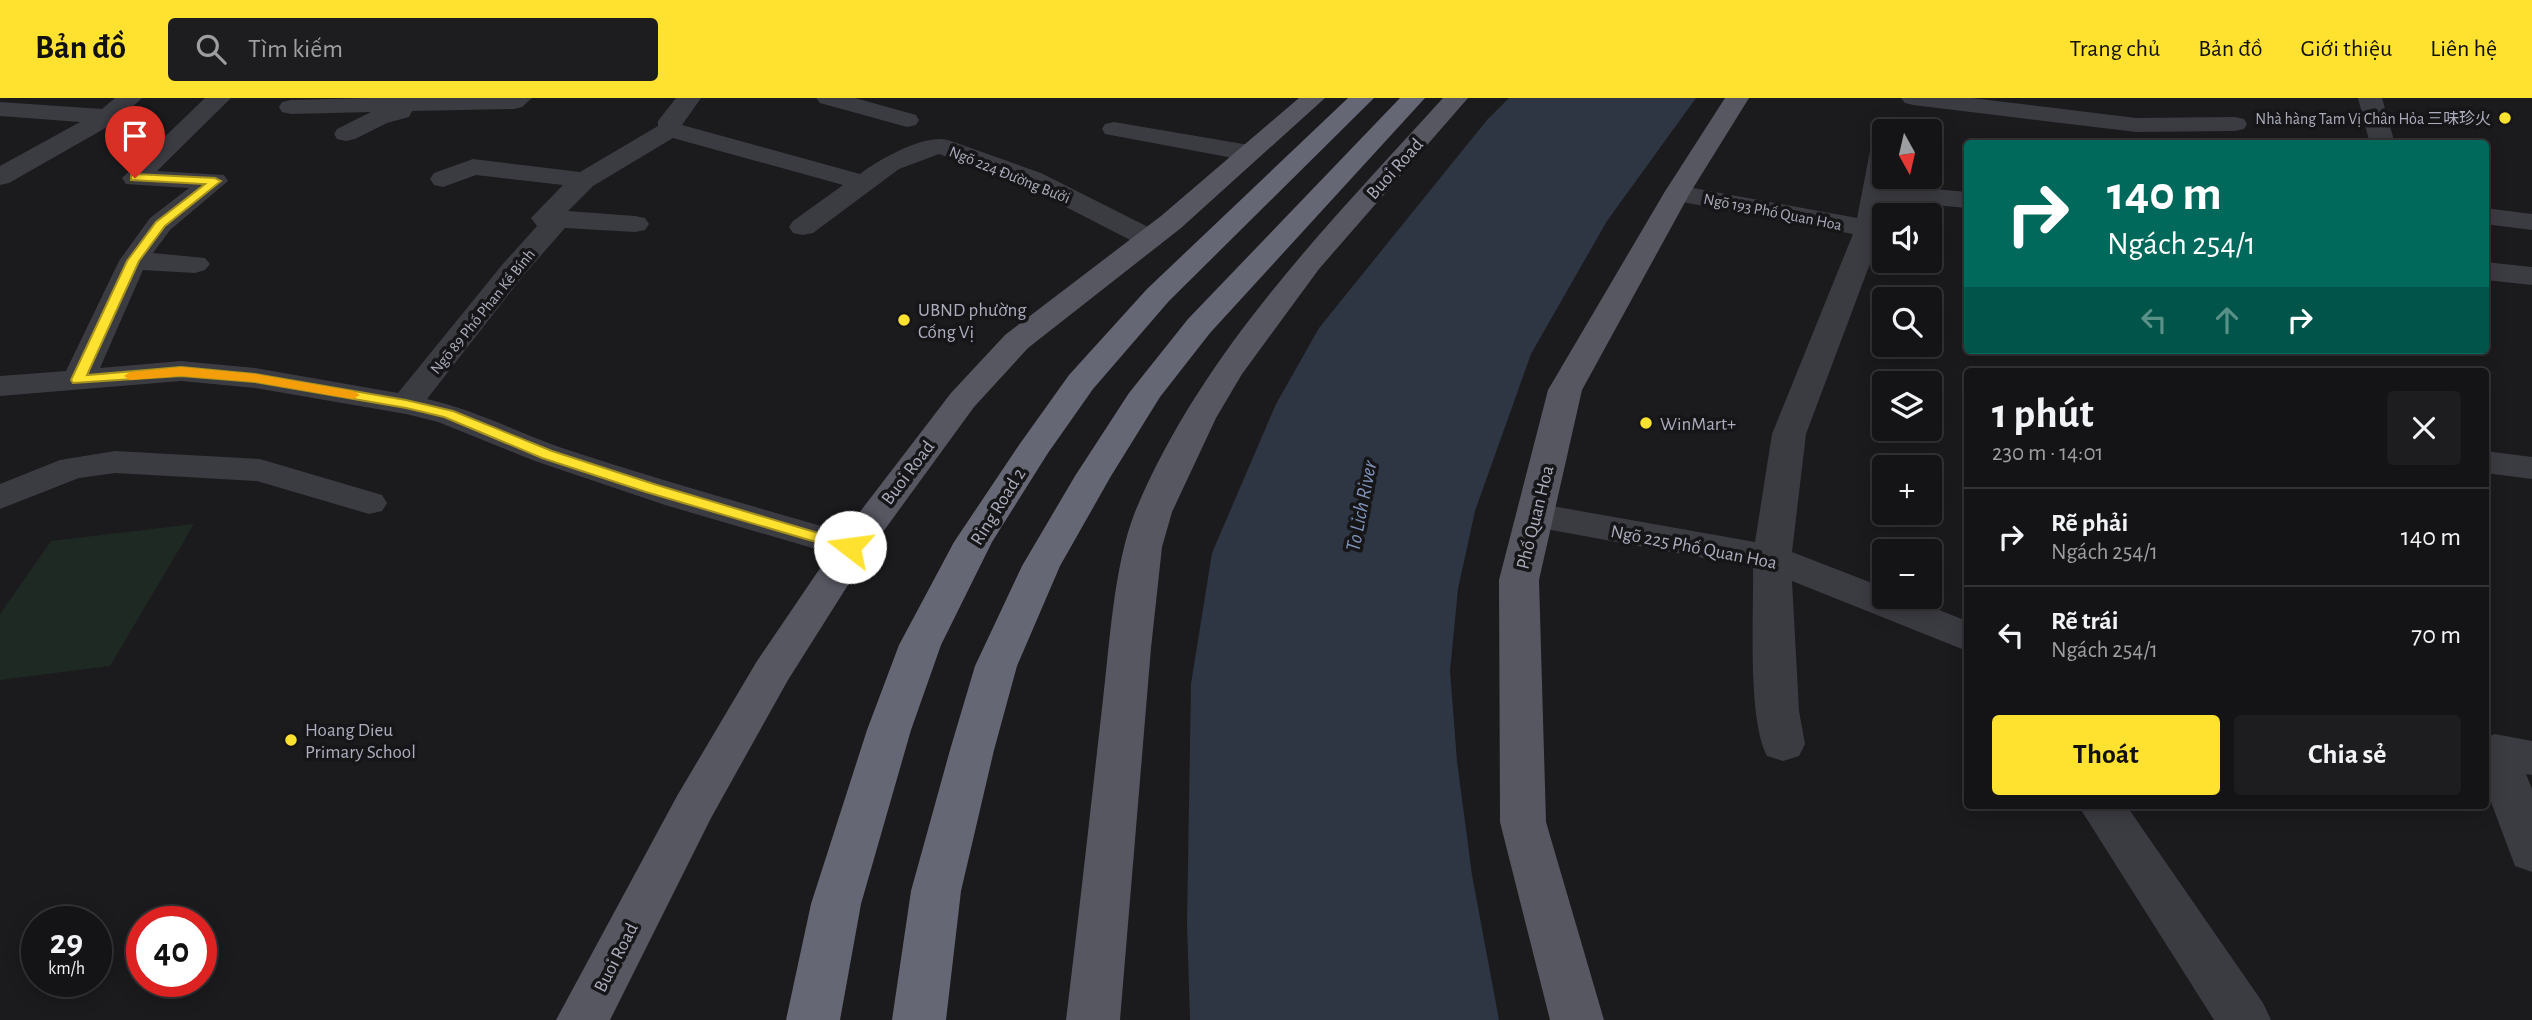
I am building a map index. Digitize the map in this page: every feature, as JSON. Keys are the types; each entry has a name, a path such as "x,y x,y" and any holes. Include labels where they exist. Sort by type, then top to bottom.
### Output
{"highway":[{"name":"Ring Road 2","path":"813,1020 836,904 889,730 920,645 973,542 1031,452 1081,382 1158,295 1362,98"},
{"path":"919,1020 936,891 972,750 996,666 1041,566 1093,476 1146,393 1199,327 1413,98"}],"main road":[{"name":"Buoi Road","path":"583,1020 648,891 759,691 850,547 951,415 999,358 1034,326 1198,200 1313,98"},
{"name":"Buoi Road","path":"1093,1020 1130,648 1143,547 1154,512 1199,418 1227,372 1309,263 1457,98"},
{"name":"Phố Quan Hoa","path":"1577,1020 1523,822 1519,580 1565,390 1677,193 1737,98"}],"street":[{"path":"0,177 107,117 130,98"},
{"path":"78,380 133,261 160,224 215,181 135,178 219,98"},
{"path":"291,107 370,101 433,105 514,102 520,98"},
{"path":"670,129 670,121 689,98"},
{"path":"828,98 907,120"},
{"path":"1783,744 1777,710 1772,558 1789,434 1869,229 1874,192 1893,116 2136,125 2239,134 2227,98"},
{"path":"2370,98 2382,140"},
{"path":"346,134 378,118 433,105"},
{"path":"0,109 107,117"},
{"path":"545,218 584,180 670,129 864,183"},
{"path":"1114,129 1249,153"},
{"name":"Ngõ 224 Đường Bưởi","path":"803,227 890,164 939,145 1032,179 1150,239"},
{"path":"443,179 473,167 584,180"},
{"path":"1874,192 1964,200"},
{"name":"Ngõ 193 Phố Quan Hoa","path":"1677,193 1869,229"},
{"path":"2489,217 2532,222"},
{"path":"545,218 635,224"},
{"name":"Ngõ 89 Phố Phan Kế Bính","path":"406,404 512,271 552,227 545,218"},
{"path":"133,261 195,264"},
{"path":"2489,271 2532,276"},
{"path":"0,386 181,372 255,378 406,404 449,414 547,454 665,493 850,547"},
{"path":"0,498 74,468 115,462 260,470 369,503"},
{"path":"2489,463 2532,468"},
{"name":"Ngõ 225 Phố Quan Hoa","path":"1535,515 1772,558 1964,636"},
{"path":"2532,758 2496,751 2532,852"},
{"path":"2104,809 2244,1020"}],"shaded area":[{"path":"194,524 110,666 0,680 0,614 51,541"}],"water":[{"name":"To Lich River","path":"1509,98 1696,98 1607,221 1531,354 1475,511 1458,589 1450,671 1457,761 1472,875 1499,1020 1190,1020 1187,924 1191,684 1212,553 1276,404 1319,328 1487,120"}],"slow traffic":[{"path":"130,376 181,372 255,378 353,395"}],"place":[{"name":"Nhà hàng Tam Vị Chân Hỏa 三味珍火","path":"2505,118"},
{"name":"UBND phường Cống Vị","path":"904,320"},
{"name":"WinMart+","path":"1646,423"},
{"name":"Hoang Dieu Primary School","path":"291,740"}],"route":[{"path":"135,178 215,181 160,224 133,261 78,380 181,372 255,378 406,404 449,414 547,454 652,489 850,547"}]}
